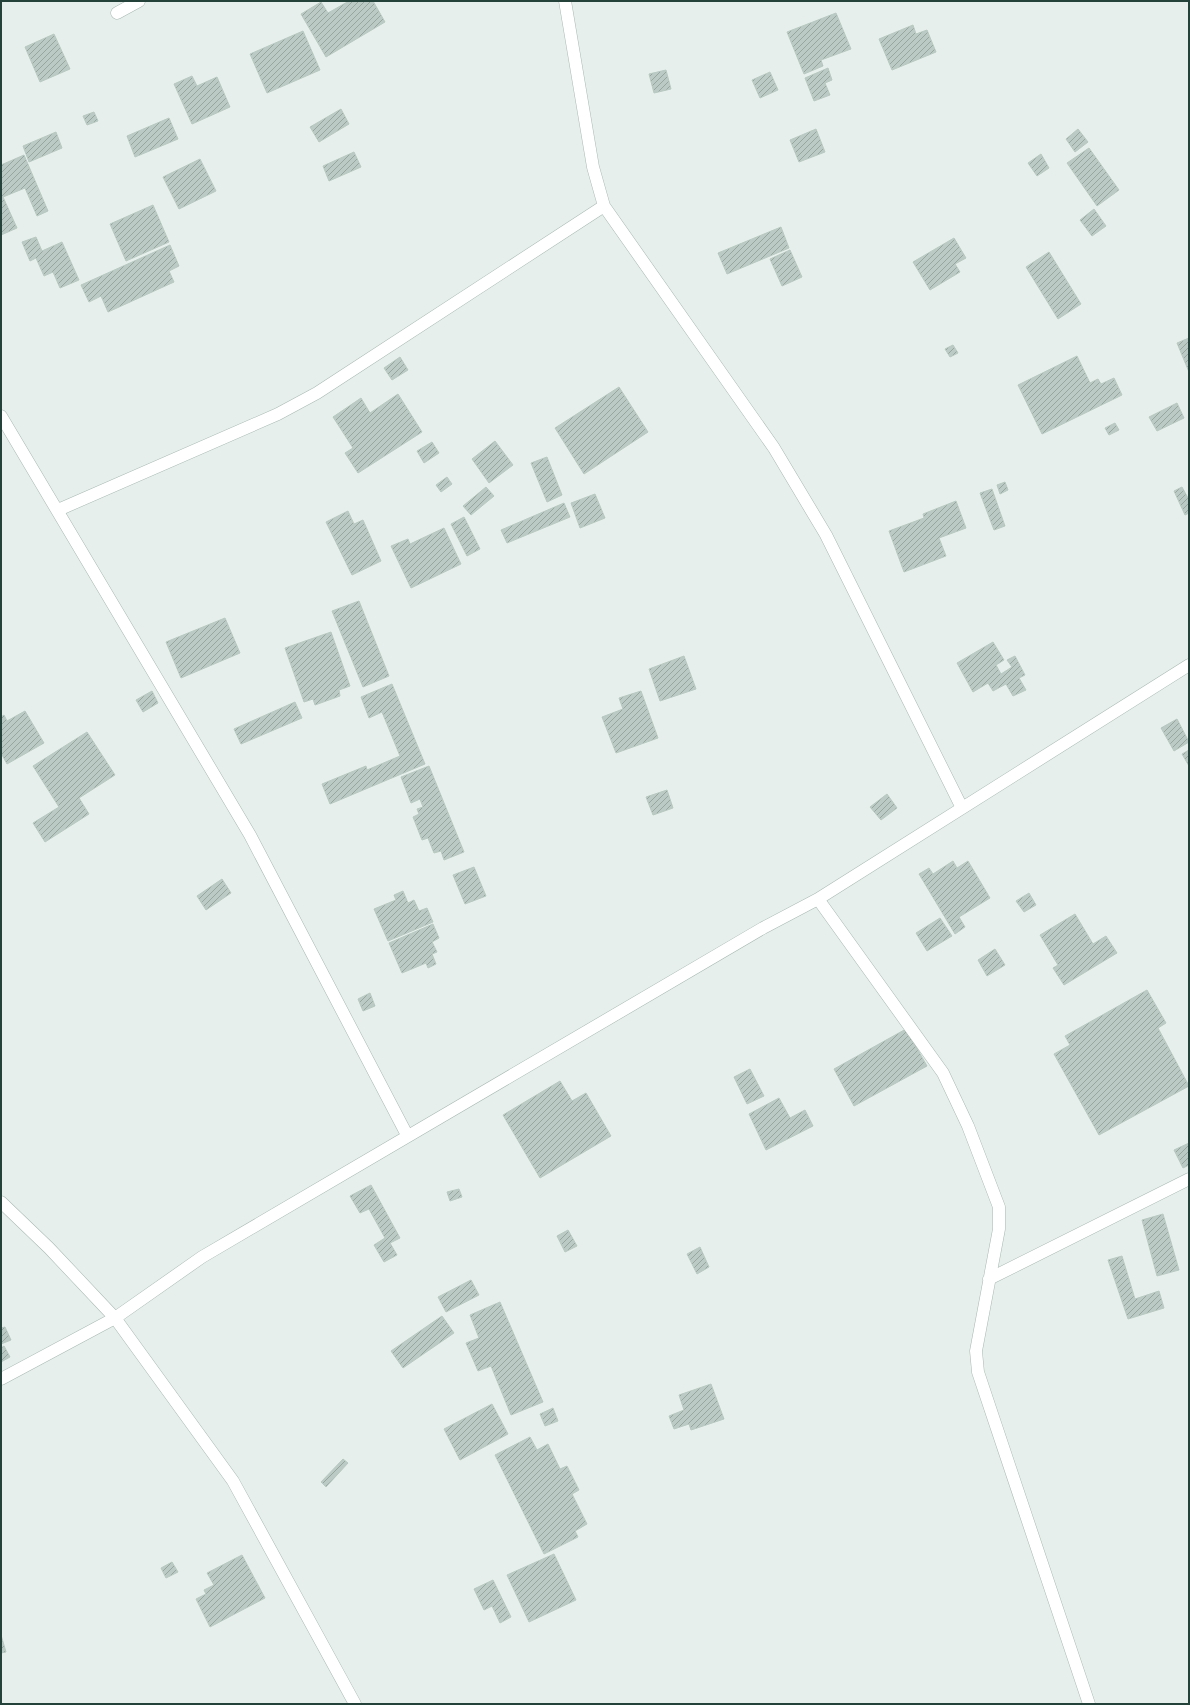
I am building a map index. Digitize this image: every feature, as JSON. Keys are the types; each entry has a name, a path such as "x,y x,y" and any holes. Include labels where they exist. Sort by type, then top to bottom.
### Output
{"street":[{"path":"117,13 139,1"},
{"path":"565,1 593,168 604,206 774,448 826,535 962,808"},
{"path":"58,510 278,414 317,393 604,206"},
{"path":"1,416 250,835 407,1135"},
{"path":"1,1379 115,1318 202,1257 407,1135 763,928 818,899 1189,665"},
{"path":"818,899 943,1073 968,1126 999,1208 999,1230 976,1351 978,1372 1089,1704"},
{"path":"989,1280 1189,1179"},
{"path":"1,1202 49,1248 115,1318 233,1481 355,1704"}],"building":[{"path":"349,1 373,1 385,22 326,57 301,14 321,2 328,13"},
{"path":"836,13 851,49 821,60 823,66 804,74 787,32"},
{"path":"913,25 916,34 927,30 936,52 892,70 879,39"},
{"path":"303,31 320,70 267,93 250,54"},
{"path":"54,34 70,69 40,82 25,47"},
{"path":"828,68 832,80 825,83 830,95 814,101 805,78"},
{"path":"666,70 671,89 654,93 649,74"},
{"path":"770,72 778,90 760,98 752,80"},
{"path":"192,76 197,86 217,77 230,107 192,124 174,84"},
{"path":"341,109 349,124 319,142 310,127"},
{"path":"94,112 98,121 87,125 83,116"},
{"path":"169,118 178,139 135,157 127,136"},
{"path":"816,129 825,152 799,162 790,140"},
{"path":"1078,129 1088,142 1075,152 1066,139"},
{"path":"56,132 62,148 29,162 23,146"},
{"path":"1089,148 1119,190 1097,206 1067,163"},
{"path":"354,152 361,167 329,181 323,166"},
{"path":"1041,154 1049,168 1037,176 1028,163"},
{"path":"24,155 48,211 37,216 25,188 3,197 17,228 1,235 1,165"},
{"path":"200,159 216,191 179,209 163,177"},
{"path":"153,205 169,242 126,261 110,224"},
{"path":"1094,209 1106,226 1092,236 1080,220"},
{"path":"781,227 789,248 727,274 718,253"},
{"path":"36,237 42,251 62,242 79,280 60,288 53,272 44,276 36,258 30,261 22,242"},
{"path":"954,238 966,258 955,264 960,272 930,290 913,262"},
{"path":"170,245 179,266 169,271 174,282 108,312 101,296 89,302 81,285"},
{"path":"790,250 802,277 782,286 770,259"},
{"path":"1049,252 1081,304 1058,319 1026,267"},
{"path":"1189,338 1189,372 1177,343"},
{"path":"953,345 958,353 950,357 945,349"},
{"path":"1077,356 1090,383 1098,379 1101,384 1114,378 1122,395 1042,434 1018,385"},
{"path":"400,357 408,370 392,380 384,368"},
{"path":"619,387 648,432 584,474 555,428"},
{"path":"398,394 422,432 358,473 345,453 353,448 333,417 361,398 370,413"},
{"path":"1177,403 1184,418 1157,431 1149,417"},
{"path":"1115,423 1119,430 1109,435 1105,428"},
{"path":"495,441 513,465 489,483 472,459"},
{"path":"432,442 439,453 424,463 417,451"},
{"path":"547,457 562,495 547,502 531,463"},
{"path":"447,477 452,484 441,492 436,485"},
{"path":"1005,482 1008,490 1000,494 997,485"},
{"path":"486,487 494,496 471,515 463,506"},
{"path":"1182,487 1189,500 1189,513 1185,515 1174,491"},
{"path":"992,489 1005,526 994,530 980,493"},
{"path":"595,494 605,518 580,528 571,503"},
{"path":"956,501 966,528 939,538 946,556 904,572 889,531 924,518 923,514"},
{"path":"564,503 570,517 507,543 501,530"},
{"path":"348,511 354,524 363,520 381,561 352,575 326,522"},
{"path":"464,517 480,549 467,556 451,524"},
{"path":"444,528 461,564 411,588 391,546 408,539 410,544"},
{"path":"359,601 389,676 363,687 332,611"},
{"path":"225,618 240,653 181,678 166,642"},
{"path":"331,632 350,686 339,690 340,696 315,705 313,699 304,702 285,648"},
{"path":"993,642 1004,660 996,665 1001,674 1012,667 1007,660 1015,656 1025,675 1019,678 1026,690 1013,696 1006,684 993,691 988,683 973,692 957,663"},
{"path":"684,656 696,689 660,701 649,669"},
{"path":"392,684 425,764 330,804 322,784 366,766 367,770 400,756 382,712 369,718 361,697"},
{"path":"152,691 158,703 143,712 136,700"},
{"path":"641,691 658,738 616,753 602,717 623,709 619,698"},
{"path":"295,702 302,718 241,744 234,729"},
{"path":"25,711 44,743 7,764 1,753 1,717 4,715 7,721"},
{"path":"1177,719 1189,742 1174,751 1161,728"},
{"path":"87,732 115,775 79,798 89,814 45,842 33,823 59,807 33,766"},
{"path":"1189,750 1189,766 1182,754"},
{"path":"429,766 464,852 444,860 441,851 434,853 428,838 422,840 413,817 419,814 417,809 423,807 420,799 411,803 401,777"},
{"path":"667,790 673,808 653,815 646,797"},
{"path":"887,794 897,808 881,820 870,807"},
{"path":"953,861 957,868 968,861 990,898 959,917 965,927 955,934 919,874 929,868 933,874"},
{"path":"474,867 486,896 465,904 453,875"},
{"path":"222,879 231,893 206,910 197,896"},
{"path":"403,891 408,903 414,900 419,911 427,908 433,922 388,941 374,909 396,900 394,895"},
{"path":"1029,893 1036,905 1024,912 1016,901"},
{"path":"1075,914 1093,944 1106,936 1117,953 1064,985 1053,968 1058,965 1040,935"},
{"path":"940,918 952,936 927,951 916,933"},
{"path":"433,924 439,938 432,942 437,952 432,954 436,964 428,968 426,963 402,973 389,943"},
{"path":"995,949 1005,965 987,976 978,960"},
{"path":"1147,990 1166,1023 1158,1028 1189,1086 1099,1135 1054,1054 1070,1045 1065,1036"},
{"path":"370,993 375,1006 363,1011 358,999"},
{"path":"906,1029 927,1066 854,1106 834,1069"},
{"path":"750,1069 764,1096 747,1104 734,1077"},
{"path":"560,1081 572,1101 586,1093 611,1136 540,1178 503,1115"},
{"path":"779,1098 790,1118 805,1110 813,1126 766,1150 749,1114"},
{"path":"1189,1143 1189,1165 1183,1168 1174,1150"},
{"path":"371,1185 400,1238 390,1243 397,1255 384,1262 374,1245 385,1238 369,1209 360,1213 350,1196"},
{"path":"459,1189 462,1197 450,1201 447,1192"},
{"path":"1163,1214 1179,1270 1157,1276 1142,1220"},
{"path":"568,1230 577,1246 565,1252 557,1236"},
{"path":"700,1247 709,1267 697,1274 687,1254"},
{"path":"1122,1256 1135,1299 1159,1291 1164,1308 1128,1319 1108,1260"},
{"path":"471,1280 479,1295 446,1312 438,1297"},
{"path":"500,1302 543,1402 511,1415 491,1366 478,1371 466,1343 479,1338 470,1315"},
{"path":"442,1316 454,1333 403,1368 391,1351"},
{"path":"5,1327 11,1340 1,1344 1,1328"},
{"path":"4,1346 10,1357 1,1362 1,1348"},
{"path":"711,1384 724,1419 691,1430 689,1424 674,1429 669,1416 684,1410 679,1395"},
{"path":"492,1404 508,1434 460,1460 444,1429"},
{"path":"553,1408 558,1421 545,1426 540,1414"},
{"path":"530,1437 537,1450 548,1444 560,1469 567,1466 579,1490 572,1494 587,1524 575,1531 578,1537 544,1554 495,1455"},
{"path":"343,1459 348,1463 326,1487 321,1482"},
{"path":"554,1554 576,1600 529,1622 507,1575"},
{"path":"242,1555 265,1598 210,1627 196,1599 206,1594 204,1590 214,1585 207,1573"},
{"path":"172,1562 178,1572 166,1578 161,1568"},
{"path":"493,1580 511,1617 500,1623 492,1606 484,1610 474,1589"},
{"path":"1,1635 6,1652 1,1653"}]}
